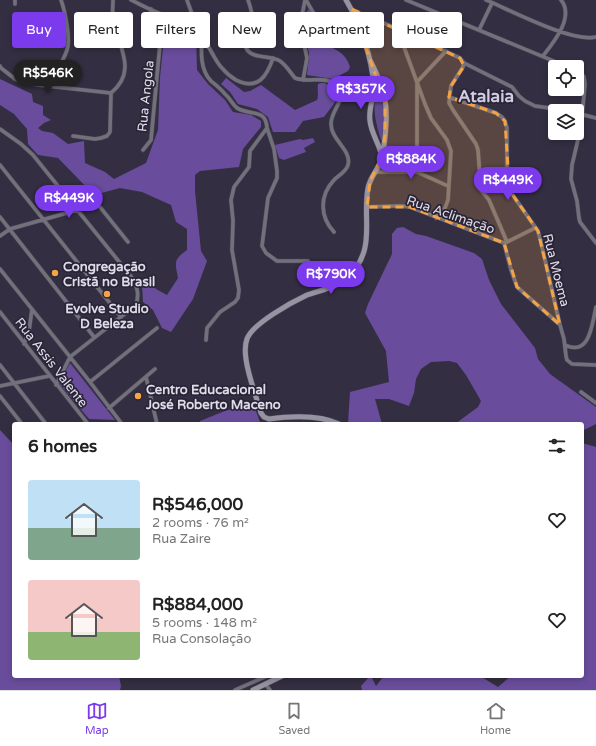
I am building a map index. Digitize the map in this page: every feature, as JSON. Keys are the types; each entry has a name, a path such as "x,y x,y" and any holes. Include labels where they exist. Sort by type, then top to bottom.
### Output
{"street":[{"path":"46,86 63,59 68,46 67,29 61,0"},
{"path":"0,66 15,79 24,82 46,86 111,92 117,88 122,80 125,57 113,19 113,0"},
{"path":"131,0 158,12"},
{"path":"188,0 192,12"},
{"path":"248,0 252,15 252,24 246,43 247,50 255,55 273,58 283,63 295,78 304,80 330,80 335,84 341,95 341,99 332,118 331,124 333,133 348,156 348,164 345,171 329,186 323,204 325,220 334,232"},
{"path":"304,80 307,58 300,26 305,0"},
{"path":"305,0 312,12"},
{"path":"346,0 352,10 365,41 370,60 374,92 370,111 370,122 382,156"},
{"path":"406,0 552,60"},
{"path":"486,0 560,32 583,38 596,37"},
{"path":"543,56 558,37 564,22 565,8 561,0"},
{"path":"479,30 492,3"},
{"name":"Rua Angola","path":"143,150 151,140 160,44 157,31 151,24 151,9"},
{"path":"352,10 392,26"},
{"path":"201,48 204,71 208,77 239,109 263,116 267,121 267,128 274,149 277,178 268,198 262,246 266,253 277,261 308,261"},
{"path":"209,48 221,68 231,76 242,82 250,84 258,82 270,67 273,58"},
{"path":"404,48 431,118 450,145 448,200 445,208 436,218"},
{"path":"439,48 460,58 464,63 512,87 525,101 536,106 548,108"},
{"path":"417,172 417,82 446,51"},
{"path":"320,421 304,416 269,419 264,417 261,413 249,373 245,347 247,338 254,328 268,318 306,296 340,283 352,273 364,252 367,243 368,188 382,156 385,135 385,102 383,90 370,60"},
{"path":"464,63 451,86 449,103 476,144 478,150 480,190 489,200 506,242 511,270 517,287 560,324"},
{"path":"584,79 584,104"},
{"path":"374,92 379,89 383,90"},
{"path":"73,136 101,138 109,135 111,92"},
{"name":"Rua Moema","path":"449,97 496,113 505,121 508,141 507,172 509,183 512,194 536,228 543,247 564,338 567,360 572,364 596,365"},
{"path":"584,114 596,118"},
{"path":"206,340 207,328 220,312 235,302 238,298 239,290 232,250 233,221 231,200 234,187 249,167 250,151 267,128"},
{"path":"0,129 21,144 33,155 133,280 139,297 136,305 70,357 56,385"},
{"path":"578,140 572,165 571,179 577,201 580,222 596,243"},
{"path":"0,165 121,317"},
{"path":"376,172 417,172 448,186"},
{"path":"0,236 10,229 92,205 100,208 128,242"},
{"name":"Rua Aclimação","path":"367,207 410,207 436,218 506,242"},
{"path":"0,217 94,337"},
{"path":"506,242 536,228"},
{"path":"0,269 120,422"},
{"path":"565,345 571,348 578,348 584,344 589,335 596,307"},
{"path":"24,344 29,331 32,308"},
{"name":"Rua Assis Valente","path":"0,312 86,422"},
{"path":"90,382 157,328"},
{"path":"0,366 44,422"},
{"path":"109,408 155,369"},
{"path":"0,386 49,376"},
{"path":"146,377 157,422"},
{"path":"581,392 596,403"},
{"path":"0,396 20,422"},
{"path":"235,690 262,678"},
{"path":"253,690 278,678"},
{"path":"266,685 270,690"}],"highlighted area":[{"path":"352,9 460,58 464,66 451,86 449,97 496,113 505,121 509,183 512,194 538,231 560,325 517,287 504,243 410,207 367,207 370,181 381,159 385,135 385,102"}],"shaded area":[{"path":"163,48 196,48 197,70 208,84 225,100 233,112 251,115 261,121 261,127 243,149 239,167 200,171 195,175 195,191 201,251 207,261 193,299 171,332 162,328 153,310 143,302 142,285 143,280 149,280 156,289 167,295 178,278 176,262 179,256 187,250 187,229 176,222 171,205 142,192 120,188 94,195 58,158 38,155 28,144 27,129 14,114 0,105 0,79 32,94 33,102 43,106 43,115 51,120 38,128 42,131 53,133 68,144 84,141 85,163 105,172 114,179 146,163 158,130 160,77"},
{"path":"308,48 333,48 345,57 350,67 348,71 333,79 307,75 309,53"},
{"path":"226,78 244,92 250,91 261,85 295,110 317,100 318,84 321,83 329,85 337,94 336,101 324,117 303,121 295,132 273,132 268,117 257,109 238,104 230,92 221,84"},
{"path":"379,91 384,104 383,141 381,140 375,116 375,103"},
{"path":"313,138 315,142 304,148 306,152 284,160 279,158 275,145 300,139 303,140"},
{"path":"403,227 416,234 426,236 474,253 482,259 489,280 501,304 535,348 538,359 550,374 596,407 596,424 584,430 584,422 458,422 478,407 481,401 466,375 457,363 449,361 431,362 421,369 416,379 414,393 409,406 389,399 375,399 381,422 348,422 350,392 389,382 386,351 365,313 392,254 392,234 397,228"},
{"path":"70,363 115,420 89,419 59,383"},
{"path":"253,403 260,422 200,422 225,411"},
{"path":"0,430 12,443 12,678 119,678 121,686 120,690 0,690"},
{"path":"584,444 596,447 596,690 362,690 361,686 368,678 372,678 376,686 382,678 483,678 498,687 509,678 584,678"}],"place":[{"name":"Congregação Cristã no Brasil","path":"55,273"},
{"name":"Evolve Studio D Beleza","path":"107,294"},
{"name":"Centro Educacional José Roberto Maceno","path":"138,396"}],"district":[{"name":"Atalaia","path":"486,96"}]}
